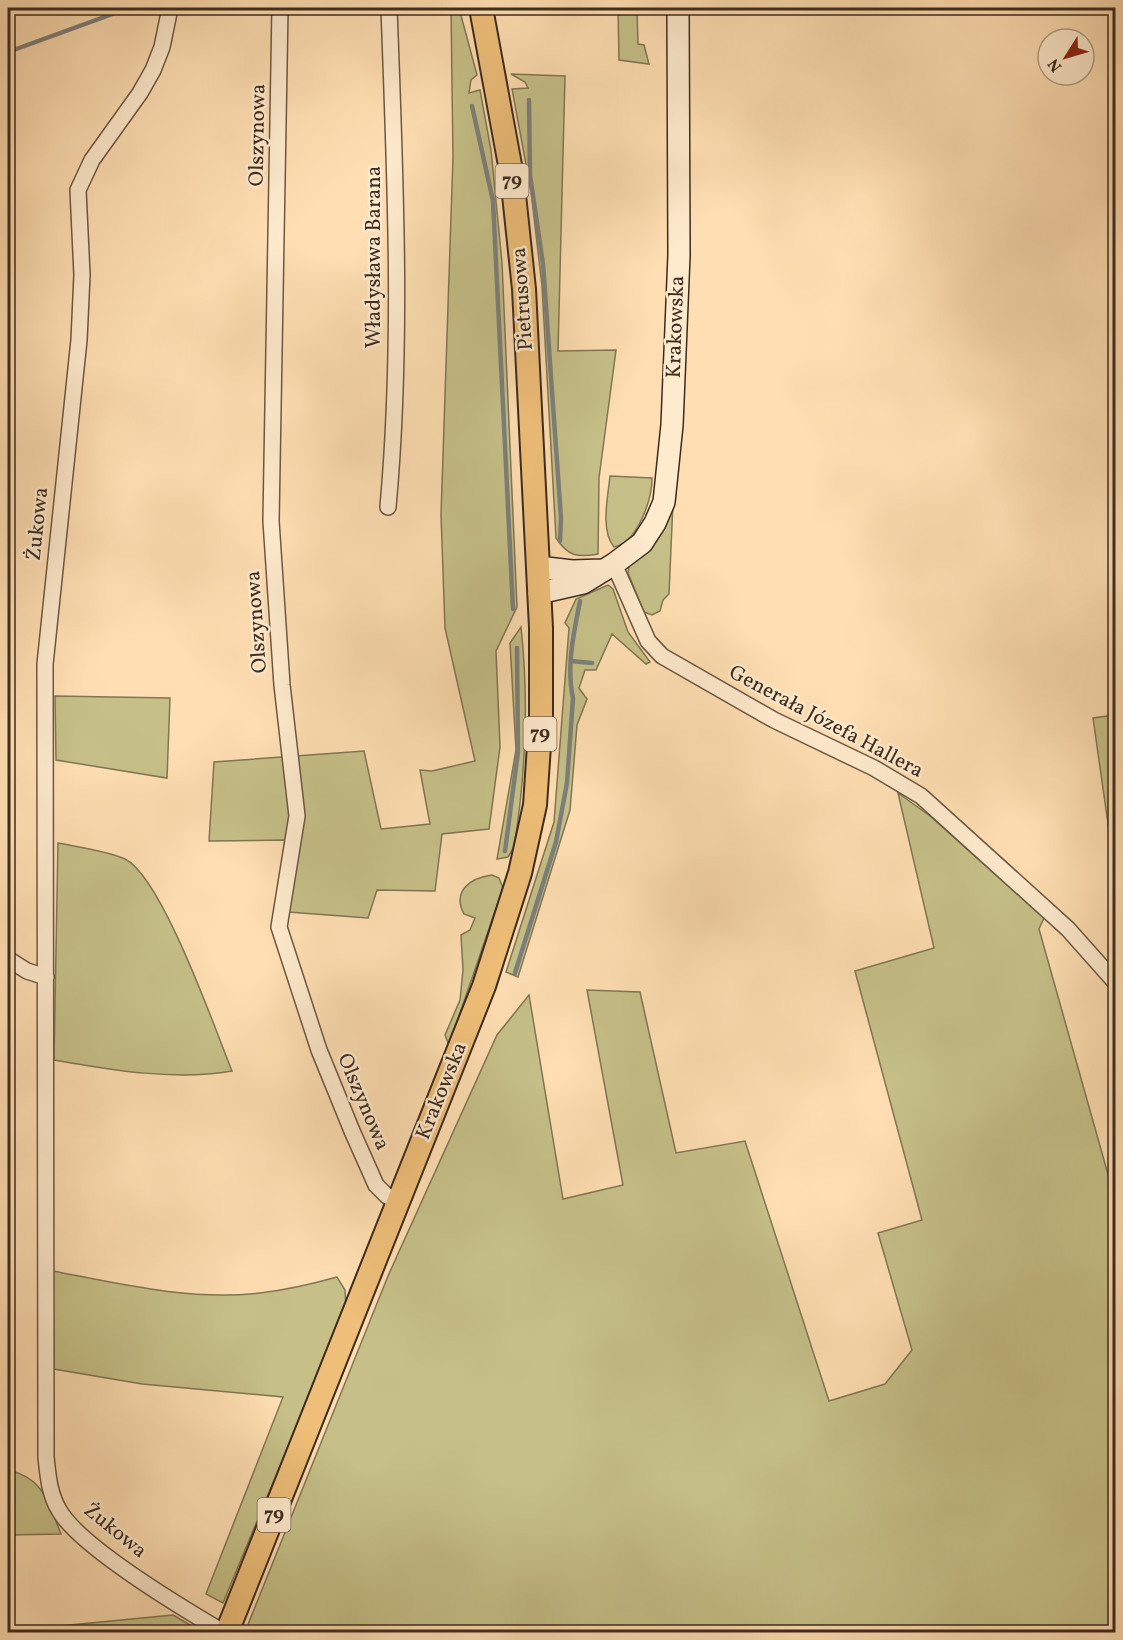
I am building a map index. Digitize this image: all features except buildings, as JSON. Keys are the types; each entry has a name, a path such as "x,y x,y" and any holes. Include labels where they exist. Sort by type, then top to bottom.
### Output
{"main road":[{"name":"Pietrusowa","path":"481,8 494,74 518,230 539,593"},
{"name":"Krakowska","path":"225,1632 484,986 505,928 535,805 541,727 539,593"}],"street":[{"name":"Żukowa","path":"170,8 162,47 153,70 140,93 92,160 78,190 82,275 79,340 45,663 44,1352 48,1481 60,1512 75,1531 181,1607 225,1632"},
{"name":"Olszynowa","path":"280,8 280,132 272,521 282,685 297,816 279,927 319,1050 352,1131 376,1185 387,1196 398,1202"},
{"name":"Władysława Barana","path":"388,507 395,432 395,192 389,8"},
{"name":"Krakowska","path":"670,8 676,58"},
{"name":"Krakowska","path":"539,593 583,583 642,543 656,523 664,502 668,470 679,255 676,58 678,8"},
{"path":"538,567 572,571 609,567"},
{"name":"Generała Józefa Hallera","path":"609,567 648,641 662,656 675,666 774,720 874,768 921,796 1068,929 1116,983"},
{"path":"8,959 27,971 46,976"}],"shaded area":[{"path":"451,8 459,8 477,75 471,80 469,93 480,90 491,150 502,263 517,607 496,651 500,747 489,829 442,834 435,891 377,890 368,918 275,911 285,840 209,841 214,762 364,751 381,829 430,824 420,770 432,771 475,761 445,628 441,515 453,157"},
{"path":"618,8 637,8 638,44 644,45 649,64 619,60"},
{"path":"511,74 565,76 558,351 616,350 599,478 598,554 584,556 574,554 565,549 556,538 542,286 531,191 512,89 528,88 525,82"},
{"path":"610,476 652,478 646,508 637,529 623,543 614,547 607,532 606,523"},
{"path":"673,502 669,594 663,600 660,611 652,615 644,612 628,573 629,567"},
{"path":"608,585 613,589 628,632 650,662 646,664 612,634 596,670 585,670 579,688 587,699 577,725 570,810 518,977 506,972 554,822 569,628 565,623 576,599"},
{"path":"521,627 525,682 524,764 514,847 508,857 497,859 516,750 510,643"},
{"path":"55,696 170,698 167,778 56,760"},
{"path":"1116,715 1115,873 1093,718"},
{"path":"898,793 930,816 1044,918 1039,929 1109,1178 1115,1175 1115,1632 245,1632 388,1276 497,1035 529,995 563,1199 623,1185 587,990 640,992 676,1153 745,1141 829,1401 885,1384 912,1350 878,1233 922,1220 855,971 934,948"},
{"path":"58,843 118,856 140,872 171,923 232,1071 165,1075 121,1071 54,1060"},
{"path":"492,875 499,878 503,888 449,1045 445,1035 460,1000 463,970 461,935 470,930 475,918 464,914 460,899 465,887 470,883"},
{"path":"53,1271 156,1290 208,1295 270,1292 337,1277 345,1290 346,1307 223,1603 206,1594 283,1397 142,1384 54,1369"},
{"path":"8,1470 30,1479 37,1485 48,1502 61,1534 8,1535"},
{"path":"173,1615 202,1632 8,1632 8,1631"}],"waterway":[{"path":"8,52 129,8"},
{"path":"529,100 530,175 543,264 561,518 560,541"},
{"path":"472,106 493,201 513,609"},
{"path":"515,973 556,842 567,783 573,698 570,674 573,637 580,601"},
{"path":"505,851 518,752 517,648"},
{"path":"571,661 592,663"}]}
